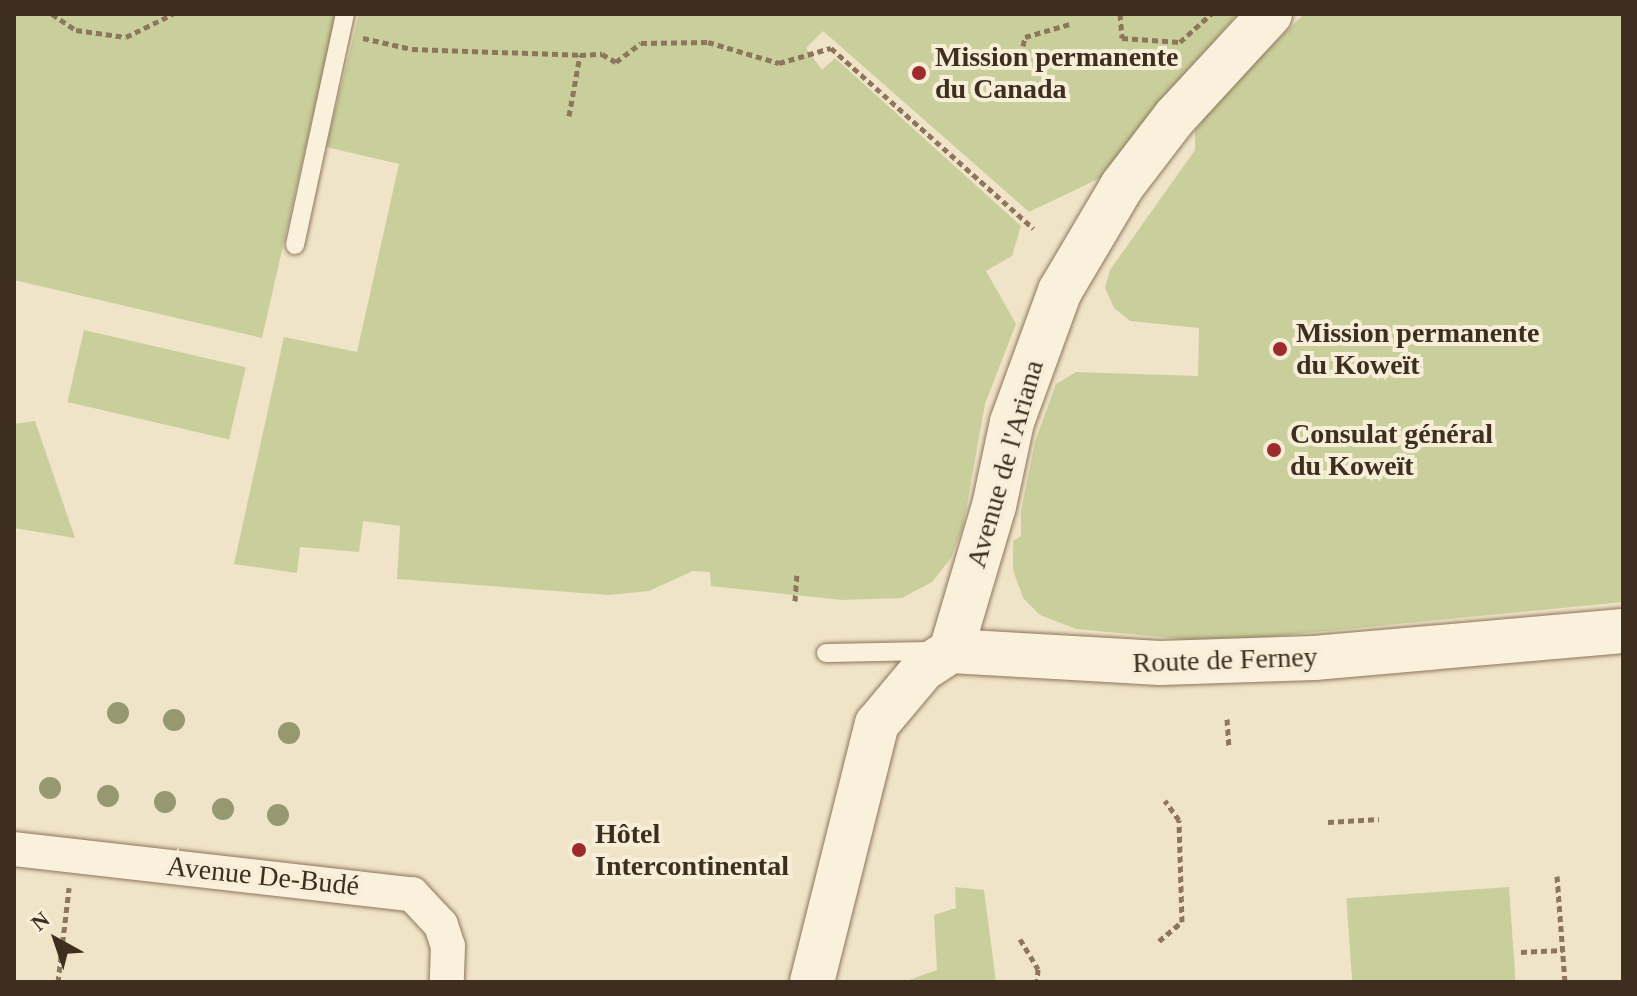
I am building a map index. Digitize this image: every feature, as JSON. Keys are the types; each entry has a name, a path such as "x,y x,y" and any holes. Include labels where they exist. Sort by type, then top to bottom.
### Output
{"street":[{"name":"Avenue de l'Ariana","path":"951,651 994,506 1012,422 1060,291 1122,186 1175,117 1270,14"},
{"name":"Route de Ferney","path":"951,651 1089,663 1175,663 1314,658 1623,631"},
{"path":"812,982 877,724 923,669 951,651"},
{"name":"Avenue De-Budé","path":"14,849 412,894 441,925 448,946 447,982"}],"lane":[{"path":"295,245 345,14"},
{"name":"Route de Ferney","path":"826,653 951,651"}],"path":[{"path":"52,14 76,30 126,37 173,14"},
{"path":"1120,14 1122,38 1180,42 1211,14"},
{"path":"1023,46 1025,37 1070,24"},
{"path":"342,33 412,49 602,54 616,62 641,43 708,42 779,63 831,48 1033,228"},
{"path":"569,116 580,55"},
{"path":"795,601 797,575"},
{"path":"1227,719 1229,747"},
{"path":"1159,941 1182,922 1179,820 1165,801"},
{"path":"1328,822 1379,819"},
{"path":"1557,876 1565,982"},
{"path":"58,982 68,894"},
{"path":"1020,939 1038,969 1037,982"},
{"path":"1521,952 1563,950"}],"green space":[{"path":"14,14 336,14 262,338 14,280"},
{"path":"359,14 1237,14 1102,177 1029,212 823,31 806,48 822,70 835,58 1021,226 1012,256 986,271 1016,324 985,404 963,527 951,558 932,582 902,598 842,600 711,586 710,572 693,571 649,591 609,595 397,579 400,526 363,521 359,552 300,547 297,573 234,564 284,337 357,352 399,164 326,147"},
{"path":"1304,14 1623,14 1623,602 1215,642 1076,629 1040,615 1023,598 1013,570 1013,541 1021,536 1021,511 1035,442 1056,384 1076,372 1198,376 1199,328 1130,321 1114,308 1105,288 1110,270 1195,150 1195,130 1230,87"},
{"path":"84,330 246,367 229,439 67,402"},
{"path":"35,421 75,538 14,528 14,424"},
{"path":"955,887 984,890 996,982 903,982 937,970 934,915 956,908"},
{"path":"1509,887 1516,982 1352,982 1346,898"}],"place":[{"name":"Mission permanente du Canada","path":"919,73"},
{"name":"Mission permanente du Koweït","path":"1280,349"},
{"name":"Consulat général du Koweït","path":"1274,450"},
{"name":"Hôtel Intercontinental","path":"579,850"}]}
